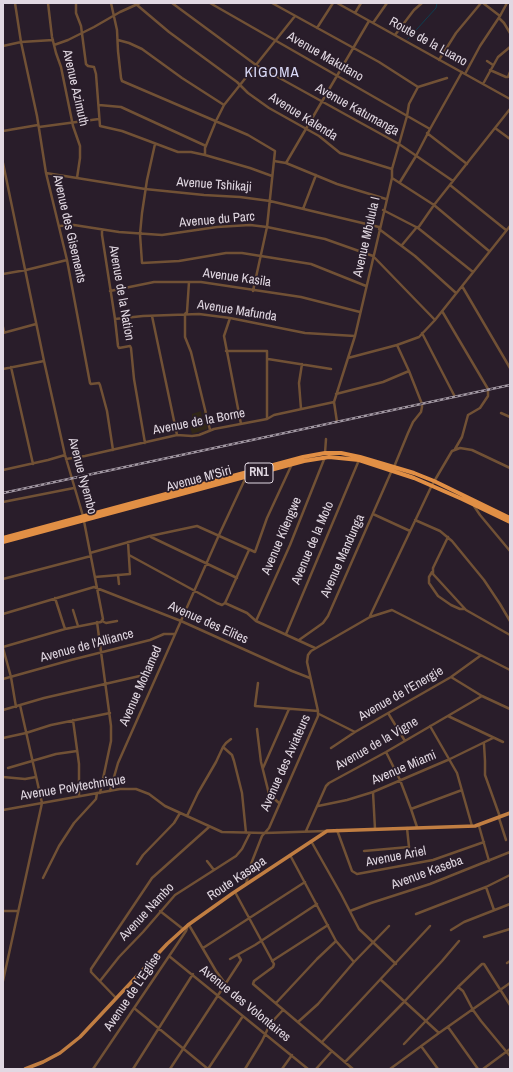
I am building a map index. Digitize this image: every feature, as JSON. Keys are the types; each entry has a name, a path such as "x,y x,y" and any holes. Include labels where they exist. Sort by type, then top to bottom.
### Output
{"highway":[{"name":"Avenue M'Siri","path":"3,542 196,487 303,459 325,455 350,454 393,468 433,483 510,518"},
{"name":"Avenue M'Siri","path":"325,455 359,460 393,468"},
{"name":"Avenue M'Siri","path":"3,538 246,477 292,464 303,459"},
{"name":"Avenue M'Siri","path":"433,483 510,522"}],"main road":[{"name":"Route Kasapa","path":"25,1069 60,1053 80,1037 167,944 188,925 235,891 327,831 417,827 472,827 479,826 510,813"}],"street":[{"name":"Avenue des Gisements","path":"15,3 46,173 60,226 90,383 100,384 107,411 113,450"},
{"name":"Avenue Azimuth","path":"48,3 54,45 60,65 72,123 80,149 77,178"},
{"path":"76,3 76,13 82,33 86,64 94,69 101,126 124,131 178,152 191,152 205,155 272,176"},
{"path":"111,3 117,30 122,81 248,135 273,149 275,152 267,227 253,291"},
{"name":"Avenue Katumanga","path":"172,3 256,65 399,144 453,181"},
{"name":"Avenue Makutano","path":"210,3 430,129"},
{"path":"272,3 379,62 418,87 447,78"},
{"path":"317,28 333,3"},
{"name":"Route de la Luano","path":"339,3 510,99"},
{"path":"355,13 361,3"},
{"path":"373,23 387,3"},
{"path":"395,35 414,10 422,3"},
{"path":"439,60 456,32 482,3 500,17 510,33"},
{"path":"400,182 416,156 427,133 463,73 500,17 507,3"},
{"path":"54,45 82,33 138,4"},
{"name":"Avenue Kalenda","path":"138,4 169,32 224,71 261,103 325,140 340,153 392,170"},
{"path":"205,155 204,150 224,104 295,16"},
{"path":"286,163 369,21"},
{"path":"3,46 21,42 53,40"},
{"path":"118,40 142,49 182,78 224,104"},
{"path":"483,84 499,56 510,47"},
{"path":"487,61 493,65"},
{"path":"490,70 506,77 510,72"},
{"name":"Avenue Mbulula I","path":"337,422 334,402 355,336 379,228 392,178 392,170 411,100 418,87"},
{"path":"99,105 121,107 206,146"},
{"path":"402,246 510,110"},
{"path":"3,131 99,119"},
{"path":"495,128 510,139"},
{"path":"427,133 467,164"},
{"path":"156,144 145,190 142,213 140,234 143,263 180,261 226,253 260,256 311,264 366,286"},
{"path":"274,161 286,163 348,187 386,199"},
{"name":"Avenue Nyembo","path":"3,163 65,455 83,518 103,618 102,621"},
{"name":"Avenue Tshikaji","path":"46,173 145,190 240,197 270,201 379,228"},
{"path":"303,209 316,175"},
{"path":"392,178 434,205 489,251"},
{"path":"450,185 506,230"},
{"path":"384,210 418,227 473,272"},
{"name":"Avenue du Parc","path":"60,226 74,225 102,230 162,235 245,225 267,227 325,240 373,256"},
{"path":"348,358 416,339 435,320 510,226"},
{"path":"379,228 456,293"},
{"name":"Avenue de la Nation","path":"102,230 118,347 130,346 132,349 134,379 145,443"},
{"path":"373,256 435,320"},
{"path":"3,274 67,260"},
{"name":"Avenue Kasila","path":"110,291 154,282 219,284 253,291 300,297 360,312"},
{"path":"189,282 185,337 191,352 210,430"},
{"path":"462,286 510,368"},
{"path":"370,616 433,483 449,455 462,437 468,415 481,406 488,396 488,389 442,311"},
{"name":"Avenue Mafunda","path":"115,319 143,316 199,314 230,318 305,333 355,336"},
{"path":"152,316 177,435"},
{"path":"230,318 224,336 241,424"},
{"path":"3,327 4,333 36,324"},
{"path":"422,334 454,397"},
{"name":"Avenue Mandunga","path":"299,640 323,623 328,616 408,433 422,409 422,404 397,345"},
{"path":"226,351 266,351 268,359 266,419"},
{"path":"268,359 331,368"},
{"path":"3,369 44,361"},
{"path":"301,410 300,383 302,364"},
{"path":"11,367 33,464"},
{"path":"336,394 383,382 409,371"},
{"name":"Avenue de la Borne","path":"66,459 177,435 192,436 210,430 266,419 274,415 334,402"},
{"path":"501,413 510,417"},
{"name":"Avenue Kilengwe","path":"256,621 293,538 325,455 326,439"},
{"path":"454,450 463,448 472,450 510,468"},
{"path":"3,470 33,464 65,455"},
{"name":"Avenue de la Moto","path":"286,634 359,460"},
{"path":"3,579 90,555 150,536 198,526 255,552 267,518 292,464"},
{"name":"Avenue Mohamed","path":"110,791 118,763 246,477"},
{"path":"3,502 74,488"},
{"path":"472,500 480,515 510,551"},
{"path":"373,514 410,532"},
{"path":"416,520 440,531 448,537 484,580 510,621"},
{"path":"150,536 237,578"},
{"path":"448,537 429,577 429,583 438,596 451,605 464,609"},
{"path":"95,576 130,574 128,542"},
{"path":"225,603 250,550"},
{"path":"129,555 219,604 223,605 225,603 247,613 256,621 315,648 370,616 394,610 509,670 510,665"},
{"path":"432,572 464,609 510,635"},
{"path":"118,575 119,584"},
{"path":"3,614 91,587 97,588"},
{"name":"Avenue des Elites","path":"97,588 181,621 310,678"},
{"path":"55,598 65,629"},
{"path":"73,610 78,626"},
{"path":"16,707 11,677 3,648 65,629 102,621 106,623 117,621"},
{"path":"43,878 59,846 74,823 96,799 99,793 111,736 110,713 97,622"},
{"name":"Avenue de l'Alliance","path":"3,679 150,640 164,634 175,634"},
{"name":"Avenue des Aviateurs","path":"246,884 262,836 265,833 279,804 318,712 307,665 307,657 315,648"},
{"name":"Avenue de l'Energie","path":"331,748 355,732 451,677 480,656"},
{"path":"3,710 44,698 144,676"},
{"path":"451,677 482,696 510,709"},
{"path":"258,683 255,706 318,712 355,732"},
{"name":"Avenue de la Vigne","path":"306,831 326,786 482,696"},
{"path":"3,981 42,803 20,705"},
{"path":"262,768 289,709"},
{"path":"3,738 26,733 51,724 110,713"},
{"path":"388,713 405,741"},
{"path":"448,716 503,742"},
{"path":"73,720 80,769 79,796"},
{"path":"430,726 457,773 472,827"},
{"path":"257,729 257,741 269,794 279,804"},
{"name":"Avenue Miami","path":"318,806 347,800 373,792 484,744 493,738"},
{"path":"187,816 223,748 231,739"},
{"path":"484,744 486,763 485,775 506,840"},
{"path":"223,748 232,755 234,762 242,793 246,833"},
{"path":"8,768 34,762 56,754 77,750"},
{"path":"386,752 400,780 417,827"},
{"path":"3,777 25,779 36,777"},
{"name":"Avenue Polytechnique","path":"3,810 120,789 137,789 149,794 165,806 222,832 265,833 327,831"},
{"path":"411,809 462,790"},
{"path":"373,792 375,829"},
{"path":"137,864 143,855 174,823 180,813"},
{"path":"117,998 100,981 91,969 148,883 208,826"},
{"path":"479,826 489,861"},
{"path":"364,851 409,847 407,828"},
{"name":"Avenue Ariel","path":"337,830 352,870 357,874 433,860 484,842"},
{"name":"Avenue Nambo","path":"100,981 119,957 144,932 160,911 175,895 240,852 250,833"},
{"path":"311,841 359,930 396,964"},
{"name":"Avenue Kaseba","path":"350,911 430,884 510,852"},
{"path":"290,855 336,941 354,962"},
{"path":"207,861 214,870"},
{"path":"416,914 510,875"},
{"path":"203,948 305,882"},
{"path":"486,886 494,910"},
{"path":"235,891 274,964 273,967 253,983 352,1069"},
{"path":"230,960 317,904"},
{"path":"451,930 469,919 510,904"},
{"path":"3,911 18,911"},
{"path":"160,911 183,929"},
{"path":"272,961 328,924"},
{"path":"188,925 225,983"},
{"name":"Avenue de L'Eglise","path":"93,1069 186,931 188,925"},
{"path":"298,1022 318,1004 372,942 389,926"},
{"path":"322,1042 430,926"},
{"path":"484,937 510,929"},
{"path":"276,1003 336,941"},
{"path":"345,1062 404,1002 459,941"},
{"path":"170,1069 241,960 238,955"},
{"name":"Avenue des Volontaires","path":"169,956 308,1069"},
{"path":"404,1044 458,987 483,964 510,1005"},
{"path":"133,1069 193,974"},
{"path":"381,980 439,1033"},
{"path":"390,1069 510,983"},
{"path":"458,987 463,990 473,1010 510,1056"},
{"path":"134,1008 208,1069 242,1016"},
{"path":"245,1069 266,1034 270,1024 283,1010"},
{"path":"448,1027 478,1069"},
{"path":"421,1046 438,1069"},
{"path":"483,1069 510,1049"},
{"path":"316,1069 332,1051"},
{"path":"282,1069 292,1055"},
{"path":"396,1065 399,1069"}],"shaded area":[{"path":"201,411 203,424 205,424 203,412 205,412 208,424 207,429 192,434 190,426 192,426 192,414"}],"waterway":[{"path":"408,39 436,8 437,3"}],"railway":[{"path":"3,493 510,385"}],"district":[{"name":"KIGOMA","path":"272,73"}]}
